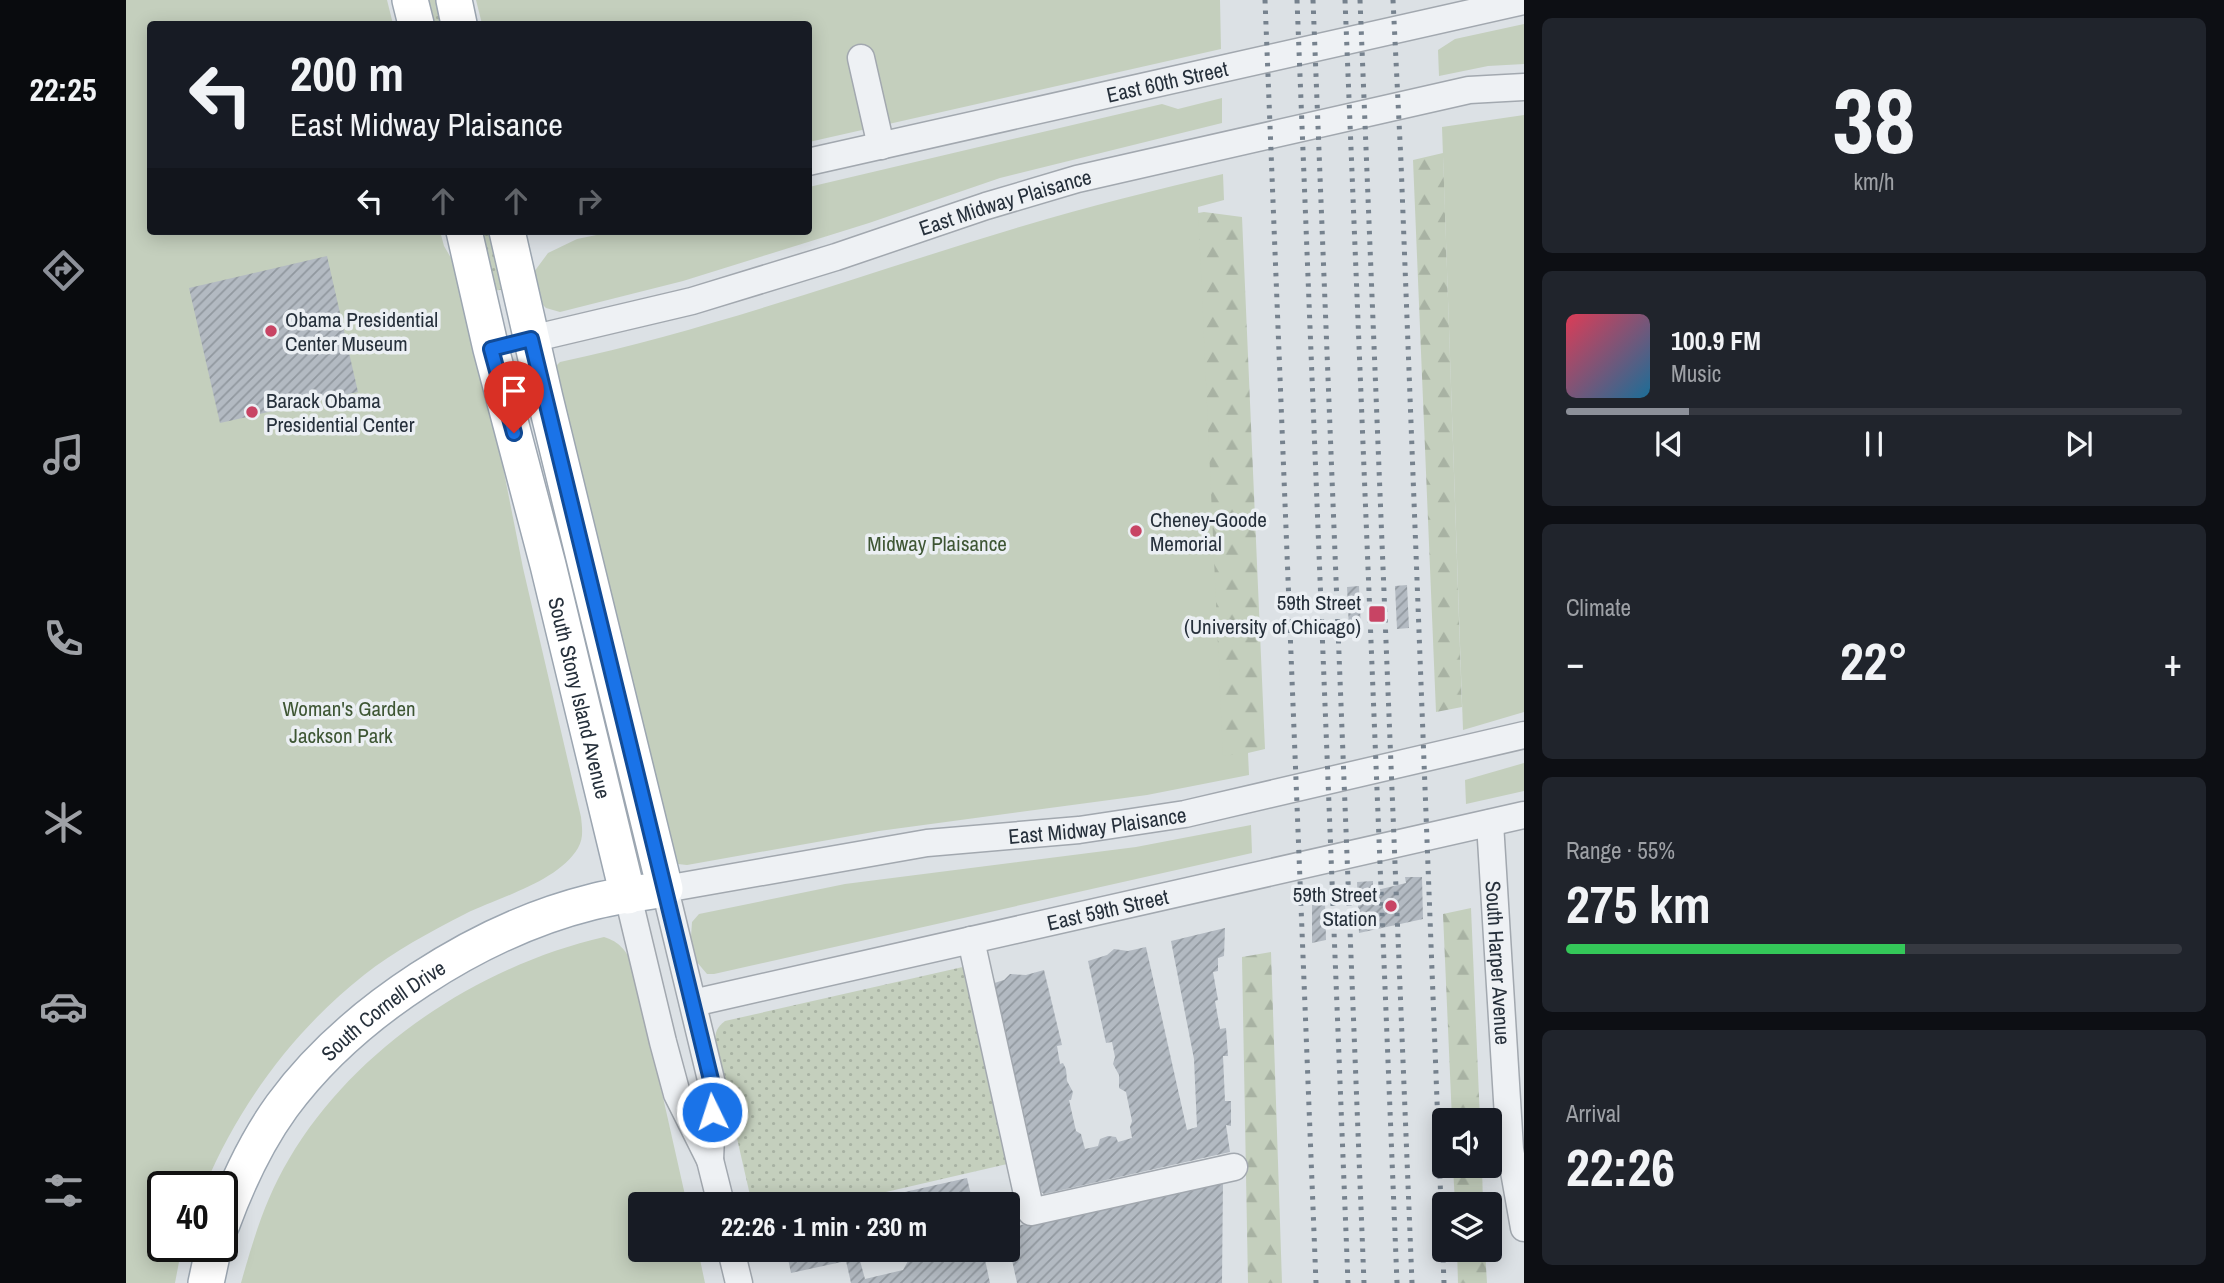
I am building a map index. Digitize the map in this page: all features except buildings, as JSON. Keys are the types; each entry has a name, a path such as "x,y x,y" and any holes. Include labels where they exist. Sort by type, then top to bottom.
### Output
{"main road":[{"path":"410,0 415,21"},
{"path":"454,0 458,21"},
{"name":"South Stony Island Avenue","path":"465,235 628,896"},
{"name":"South Stony Island Avenue","path":"508,235 665,889"},
{"name":"East Midway Plaisance","path":"491,349 531,339"},
{"name":"South Cornell Drive","path":"238,1183 282,1107 321,1060 408,987 452,959 552,915 592,902 665,889"},
{"path":"206,1283 211,1262"}],"street":[{"name":"East 60th Street","path":"812,161 1524,1"},
{"path":"860,58 881,146"},
{"name":"East Midway Plaisance","path":"531,339 692,301 1077,179 1468,90 1524,87"},
{"name":"East Midway Plaisance","path":"665,889 927,843 1079,830 1185,814 1524,735"},
{"name":"East 59th Street","path":"693,1003 1524,815"},
{"name":"South Harper Avenue","path":"1490,823 1510,1149 1524,1228"},
{"name":"South Stony Island Avenue","path":"665,889 713,1088 710,1160"},
{"name":"South Stony Island Avenue","path":"628,896 677,1094 710,1160 718,1192"},
{"path":"971,940 1031,1212 1234,1167"},
{"path":"734,1262 739,1283"}],"green space":[{"name":"Jackson Park","path":"126,0 387,0 392,21 147,21 147,235 441,235 444,246 461,275 523,568 581,817 581,840 569,860 557,870 413,942 376,966 338,997 314,1020 271,1071 234,1127 212,1171 147,1171 147,1262 179,1262 175,1283 126,1283"},
{"path":"427,0 438,0 442,21 431,21"},
{"path":"476,0 1220,0 1221,49 812,141 812,21 481,21"},
{"path":"1524,24 1524,64 1488,66 1439,76 1438,50 1455,39"},
{"path":"1222,98 1222,123 1000,178 869,223 683,281 560,312 546,308 539,301 534,272 548,253 577,239 596,235 812,235 812,186 1162,104 1178,109"},
{"path":"1524,115 1524,712 1463,730 1442,127"},
{"path":"1443,153 1462,707 1436,712 1413,160"},
{"name":"Midway Plaisance","path":"1223,174 1224,200 1198,207 1223,756 1248,753 1249,775 1147,795 879,831 687,865 678,864 673,859 557,395 556,366 560,362 735,316 1048,219"},
{"path":"1204,212 1242,217 1265,749 1248,753 1248,761 1218,767 1192,214"},
{"path":"481,235 492,235 505,289 494,291"},
{"path":"1524,763 1524,791 1466,804 1465,780"},
{"path":"1251,825 1252,853 714,974 707,974 696,961 691,937 692,922 699,914 845,884 1136,847"},
{"path":"1471,908 1479,1108 1451,1108 1443,914"},
{"path":"604,937 622,947 633,964 684,1192 628,1192 628,1262 701,1262 705,1283 241,1283 273,1188 316,1118 348,1081 385,1047 424,1017 467,990 511,968 557,950"},
{"path":"1271,952 1282,1283 1248,1283 1242,957"},
{"path":"976,964 1020,1161 886,1192 749,1192 715,1042 716,1033 725,1021"},
{"path":"1454,1178 1482,1178 1483,1192 1454,1192"},
{"path":"1457,1262 1486,1262 1487,1283 1458,1283"}],"railway":[{"path":"1265,0 1316,1283"},
{"path":"1297,0 1348,1283"},
{"path":"1313,0 1364,1283"},
{"path":"1345,0 1397,1283"},
{"path":"1360,0 1412,1283"},
{"path":"1393,0 1444,1283"}],"place":[{"name":"Obama Presidential Center Museum","path":"271,331"},
{"name":"Barack Obama Presidential Center","path":"252,412"},
{"name":"Cheney-Goode Memorial","path":"1136,531"},
{"name":"59th Street (University of Chicago)","path":"1377,614"},
{"name":"59th Street Station","path":"1391,906"}],"route":[{"path":"514,433 491,349 531,339 713,1088 712,1112"}],"park label":[{"name":"Woman's Garden","path":"349,708"}]}
